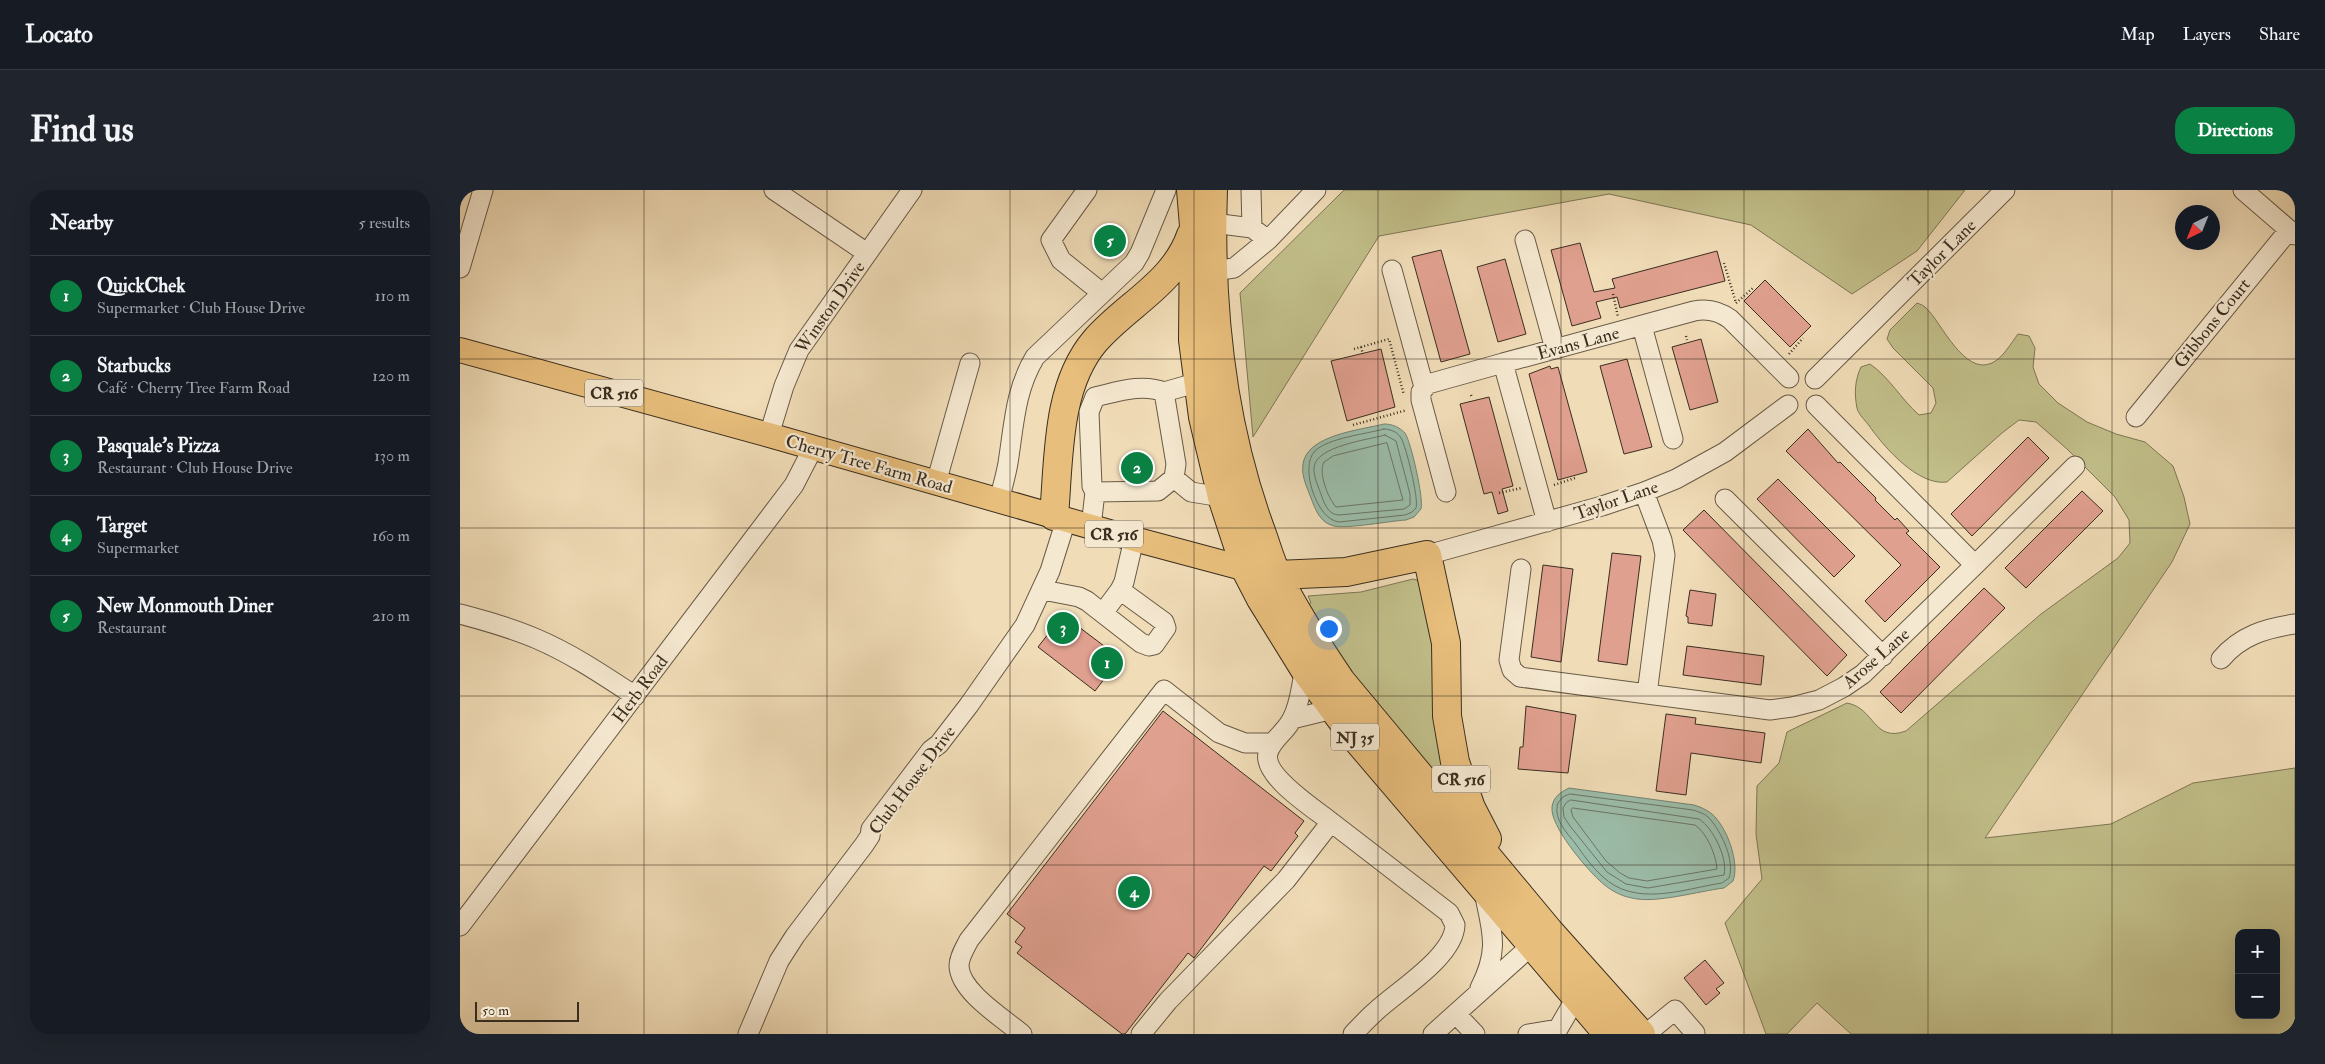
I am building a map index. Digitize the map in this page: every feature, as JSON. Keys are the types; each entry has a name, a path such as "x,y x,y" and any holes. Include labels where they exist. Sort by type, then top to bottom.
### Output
{"highway":[{"name":"NJ 35","path":"1191,190 1203,225 1214,271 1220,368 1229,425 1253,510 1277,576 1318,648 1341,681 1514,889 1540,938 1576,998 1608,1034"},
{"name":"NJ 35","path":"1213,190 1203,225 1194,340 1203,416 1222,497 1246,570 1261,600 1305,670 1352,734 1484,890 1540,938 1641,1034"},
{"path":"1060,518 1065,402 1078,368 1088,351 1102,334 1171,272 1203,225"},
{"name":"CR 516","path":"1277,576 1346,572 1427,555 1446,643 1447,716 1455,762 1471,808 1514,889"}],"main road":[{"name":"Cherry Tree Farm Road","path":"460,350 1246,570 1277,576"}],"street":[{"path":"460,268 483,190"},
{"path":"774,190 867,253"},
{"name":"Winston Drive","path":"769,435 784,386 799,350 912,190"},
{"path":"1087,190 1051,240 1061,260 1102,293"},
{"path":"999,501 1008,465 1018,395 1027,371 1035,357 1137,258 1166,190"},
{"path":"1251,190 1252,228"},
{"path":"1214,271 1234,268 1268,240 1316,190"},
{"name":"Taylor Lane","path":"1815,379 2005,190"},
{"path":"2243,190 2292,232"},
{"path":"1203,225 1252,228 1268,240"},
{"name":"Gibbons Court","path":"2136,416 2292,232"},
{"path":"1525,240 1555,349"},
{"path":"1392,270 1424,387 1421,392 1421,400 1446,492"},
{"name":"Evans Lane","path":"1424,387 1503,363 1700,310 1719,312 1730,319 1789,378"},
{"path":"1642,326 1673,438"},
{"path":"936,483 970,363"},
{"path":"1503,363 1547,522"},
{"path":"1799,373 1810,375 1815,379 1821,389 1821,395 1816,405 1805,411 1793,409 1788,405 1784,400 1783,388 1789,378 1799,373"},
{"path":"1091,527 1095,492 1092,486 1089,412 1095,397 1128,389 1153,388 1164,392 1199,382"},
{"path":"1095,492 1158,491 1174,478 1176,464 1164,392"},
{"name":"Taylor Lane","path":"1427,555 1547,522 1644,492 1676,479 1725,452 1788,405"},
{"path":"1816,405 1975,565"},
{"name":"Herb Road","path":"463,916 635,696 794,485 813,448"},
{"name":"Arose Lane","path":"1521,569 1509,660 1515,675 1770,710 1792,707 1810,703 1836,692 1855,680 1883,656 2074,466"},
{"path":"1174,478 1191,492 1222,497"},
{"path":"1644,492 1662,540 1665,555 1647,694"},
{"path":"1725,499 1883,656"},
{"name":"Club House Drive","path":"748,1034 779,961 795,936 864,845 870,836 871,829 931,750 939,744 956,722 1013,645 1042,590 1060,518"},
{"path":"1103,613 1124,582 1134,539"},
{"path":"1042,590 1079,597 1142,643 1149,646 1154,644 1166,628 1164,622 1120,590"},
{"path":"460,614 506,627 537,639 566,653 635,696"},
{"path":"2221,659 2227,652 2258,631 2295,624"},
{"path":"1305,670 1292,719 1272,743 1267,758 1272,773 1280,782 1448,913 1455,925 1450,942 1437,958 1374,1012 1353,1034"},
{"path":"1022,1034 969,990 961,977 960,971 959,964 963,951 969,940 1164,690 1219,733 1245,743 1272,743"},
{"path":"1292,719 1333,709"},
{"path":"1141,1034 1168,1001 1286,880 1331,822"},
{"path":"1475,996 1486,975 1494,947 1484,890"},
{"path":"1433,1034 1540,938"},
{"path":"1528,1034 1561,1031 1576,998"},
{"path":"1646,1034 1675,1010 1695,1033"},
{"path":"1456,1014 1475,1034"}],"path":[{"path":"1724,263 1736,303"},
{"path":"1732,308 1753,288"},
{"path":"1613,294 1620,320"},
{"path":"1784,359 1803,338"},
{"path":"1354,349 1389,339 1404,397"},
{"path":"1361,347 1363,354"},
{"path":"1353,425 1408,410 1407,406"},
{"path":"1548,486 1575,478"},
{"path":"1499,494 1526,487"}],"shaded area":[{"path":"1344,190 1965,190 1917,251 1852,294 1751,225 1609,194 1379,236 1253,437 1240,293"},
{"path":"1917,303 1926,308 1954,346 1963,355 1972,362 1982,365 1992,363 2000,358 2018,334 2029,336 2035,348 2033,367 2039,384 2058,403 2087,422 2116,434 2145,442 2173,466 2184,497 2190,524 2172,562 1985,838 2111,824 2193,783 2295,768 2295,1034 1851,1034 1817,1003 1787,1034 1766,1034 1725,923 1762,879 1756,834 1757,786 1779,763 1787,732 1847,703 1863,711 1880,729 1895,733 1906,731 2041,614 2118,558 2130,543 2129,520 2115,497 2067,449 2036,422 2019,420 1947,482 1936,482 1925,478 1903,464 1884,445 1860,415 1857,408 1856,382 1861,367 1870,364 1877,369 1919,415 1931,413 1936,403 1933,388 1893,348 1887,339 1890,330"},
{"path":"1413,579 1417,580 1421,586 1431,635 1450,786 1445,787 1348,671 1306,606 1311,603 1308,596 1361,592"}],"water":[{"path":"1384,424 1398,428 1408,438 1419,483 1421,509 1414,517 1406,520 1340,527 1325,522 1316,511 1305,481 1303,464 1307,454 1314,446 1336,435"},
{"path":"1569,788 1694,805 1706,810 1723,827 1731,846 1735,865 1733,881 1724,888 1653,899 1632,898 1614,892 1585,866 1562,835 1557,825 1553,815 1553,803 1558,795"}],"building":[{"path":"1580,243 1594,292 1615,288 1612,279 1717,251 1725,281 1620,308 1617,297 1596,302 1601,318 1572,326 1551,250"},
{"path":"1441,250 1470,354 1441,362 1412,257"},
{"path":"1505,259 1526,334 1498,342 1477,267"},
{"path":"1765,280 1811,326 1790,347 1744,301"},
{"path":"1701,339 1718,402 1690,410 1672,347"},
{"path":"1381,349 1395,407 1347,421 1331,361"},
{"path":"1627,359 1652,447 1624,454 1600,366"},
{"path":"1550,366 1551,369 1558,367 1587,472 1558,480 1529,374"},
{"path":"1489,397 1513,486 1502,489 1508,511 1498,514 1492,492 1484,494 1460,404"},
{"path":"1808,429 1838,463 1840,462 1876,498 1875,500 1895,520 1897,518 1909,531 1906,533 1940,567 1885,622 1865,601 1901,565 1786,451"},
{"path":"2028,437 2049,458 1972,536 1951,514"},
{"path":"1778,479 1855,556 1834,577 1757,499"},
{"path":"2082,491 2103,511 2026,588 2005,568"},
{"path":"1704,510 1847,655 1827,676 1683,530"},
{"path":"1612,553 1641,556 1627,665 1598,661"},
{"path":"1543,565 1573,569 1561,662 1531,657"},
{"path":"1984,588 2005,608 1901,713 1880,692"},
{"path":"1690,590 1716,594 1712,626 1688,623 1688,617 1686,616"},
{"path":"1063,615 1120,658 1095,691 1038,647"},
{"path":"1687,646 1764,656 1761,685 1683,675"},
{"path":"1526,706 1576,715 1568,773 1518,769 1520,747 1523,747"},
{"path":"1163,711 1304,821 1295,833 1298,836 1271,871 1264,866 1194,958 1188,953 1125,1034 1122,1034 1017,953 1022,947 1015,942 1025,928 1007,914"},
{"path":"1666,714 1696,718 1695,724 1765,733 1761,763 1691,753 1686,795 1656,791"},
{"path":"1705,960 1724,983 1716,989 1720,993 1706,1005 1684,978"}],"place":[{"name":"New Monmouth Diner","path":"1110,241"},
{"name":"Starbucks","path":"1137,468"},
{"name":"Pasquale's Pizza","path":"1063,628"},
{"name":"QuickChek","path":"1107,663"},
{"name":"Target","path":"1134,892"}]}
